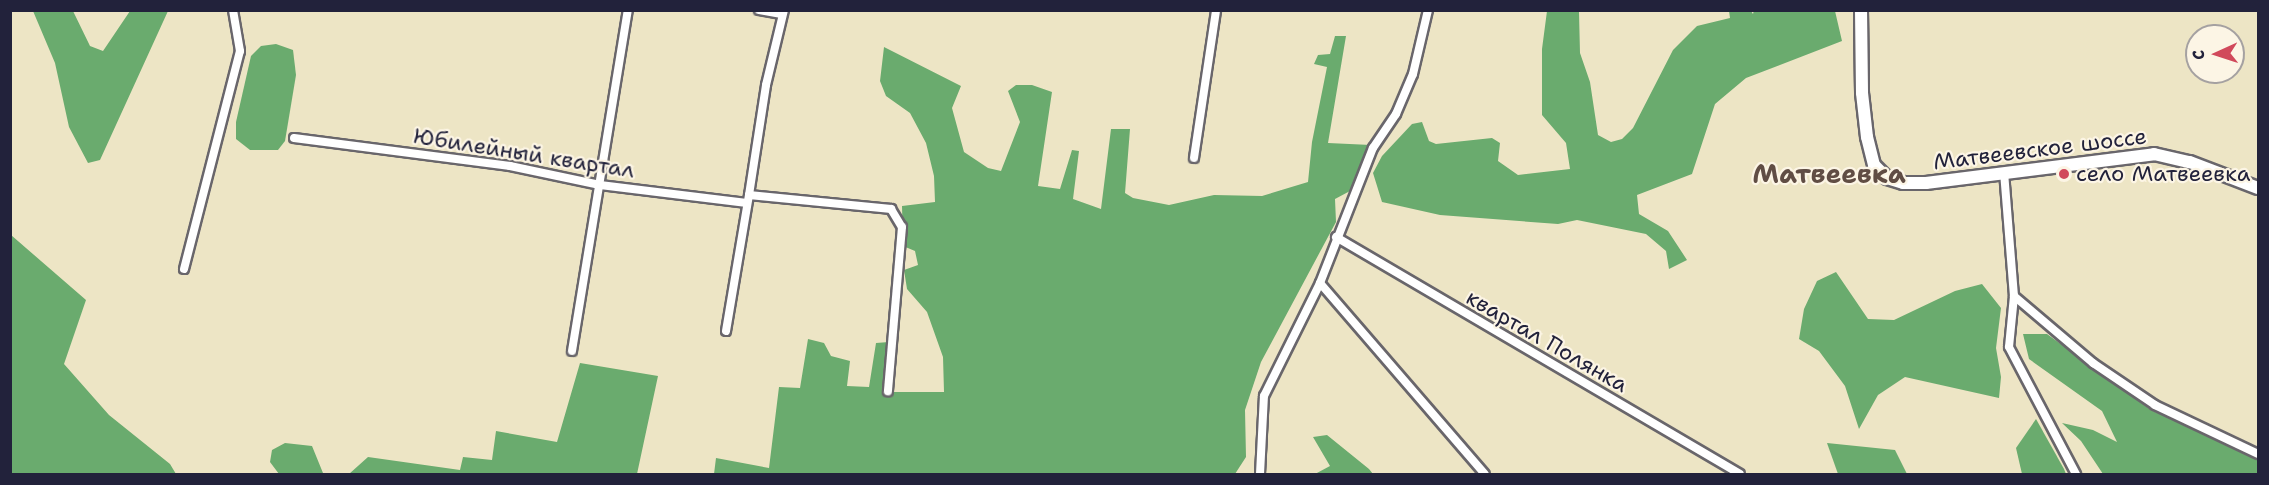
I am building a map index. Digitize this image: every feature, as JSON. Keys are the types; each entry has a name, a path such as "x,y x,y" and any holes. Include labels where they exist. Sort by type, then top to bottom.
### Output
{"main road":[{"name":"Матвеевское шоссе","path":"1861,10 1862,93 1874,165 1887,178 1903,183 2154,154 2190,162 2259,188"}],"street":[{"path":"184,269 240,51 233,10"},
{"path":"572,351 628,10"},
{"path":"726,331 783,12 759,10"},
{"path":"1194,158 1216,10"},
{"path":"1260,474 1264,396 1320,283 1336,237 1373,148 1396,114 1413,74 1428,10"},
{"name":"Юбилейный квартал","path":"294,138 510,166 600,185 748,199 885,207 895,213 902,227 888,391"},
{"path":"2004,172 2014,296 2009,347 2012,358 2076,474"},
{"name":"квартал Полянка","path":"1336,237 1740,474"},
{"path":"1320,283 1485,474"},
{"path":"2014,296 2093,363 2156,405 2223,434 2259,454"}],"green space":[{"path":"1754,10 1835,11 1842,41 1746,78 1715,104 1692,174 1637,195 1639,214 1668,231 1687,260 1669,269 1666,251 1646,234 1577,220 1558,224 1440,215 1382,202 1373,173 1382,156 1412,124 1422,122 1429,141 1436,144 1492,138 1500,143 1498,161 1518,175 1570,169 1566,143 1542,115 1542,49 1547,11 1579,12 1580,53 1590,82 1598,135 1611,142 1622,139 1633,128 1673,50 1697,26 1730,18 1729,11 1751,11 1753,14"},
{"path":"33,11 73,11 90,46 103,51 130,11 168,11 100,160 88,163 69,127 55,63"},
{"path":"1335,36 1346,36 1328,143 1371,145 1350,191 1335,199 1336,222 1261,362 1245,410 1246,457 1235,474 714,474 716,458 769,468 779,387 800,388 808,339 824,343 831,356 850,361 847,386 869,387 876,343 889,342 886,392 944,392 943,357 927,312 907,289 904,270 918,265 915,251 903,246 902,206 935,202 934,176 926,143 910,113 886,96 880,81 884,47 961,86 952,108 964,152 988,168 1001,171 1020,122 1008,91 1016,85 1032,85 1052,92 1038,186 1060,189 1072,150 1079,151 1073,199 1101,209 1111,129 1130,129 1125,193 1133,198 1169,205 1214,195 1262,196 1308,182 1312,142 1327,67 1314,64 1318,55 1330,54"},
{"path":"276,44 293,50 296,75 285,141 278,150 250,150 236,139 236,122 251,56 261,46"},
{"path":"11,235 86,300 64,364 109,415 170,464 176,474 11,474"},
{"path":"1836,272 1868,319 1894,320 1955,291 1982,284 2001,308 1996,348 2001,377 1999,398 1905,377 1878,395 1859,429 1845,386 1819,351 1799,339 1804,309 1817,281"},
{"path":"2023,334 2047,334 2151,410 2258,459 2258,474 2103,474 2081,441 2062,423 2093,430 2117,442 2102,411 2029,359"},
{"path":"580,363 658,376 637,474 349,474 368,457 460,470 463,457 492,460 496,431 557,442"},
{"path":"2036,419 2066,474 2022,474 2016,448"},
{"path":"1327,435 1373,474 1315,474 1330,466 1313,437"},
{"path":"285,443 312,446 323,473 331,474 279,474 270,462 272,450"},
{"path":"1827,443 1895,450 1907,474 1838,474"}],"place":[{"name":"село Матвеевка","path":"2064,174"}],"district":[{"name":"Матвеевка","path":"1829,174"}]}
